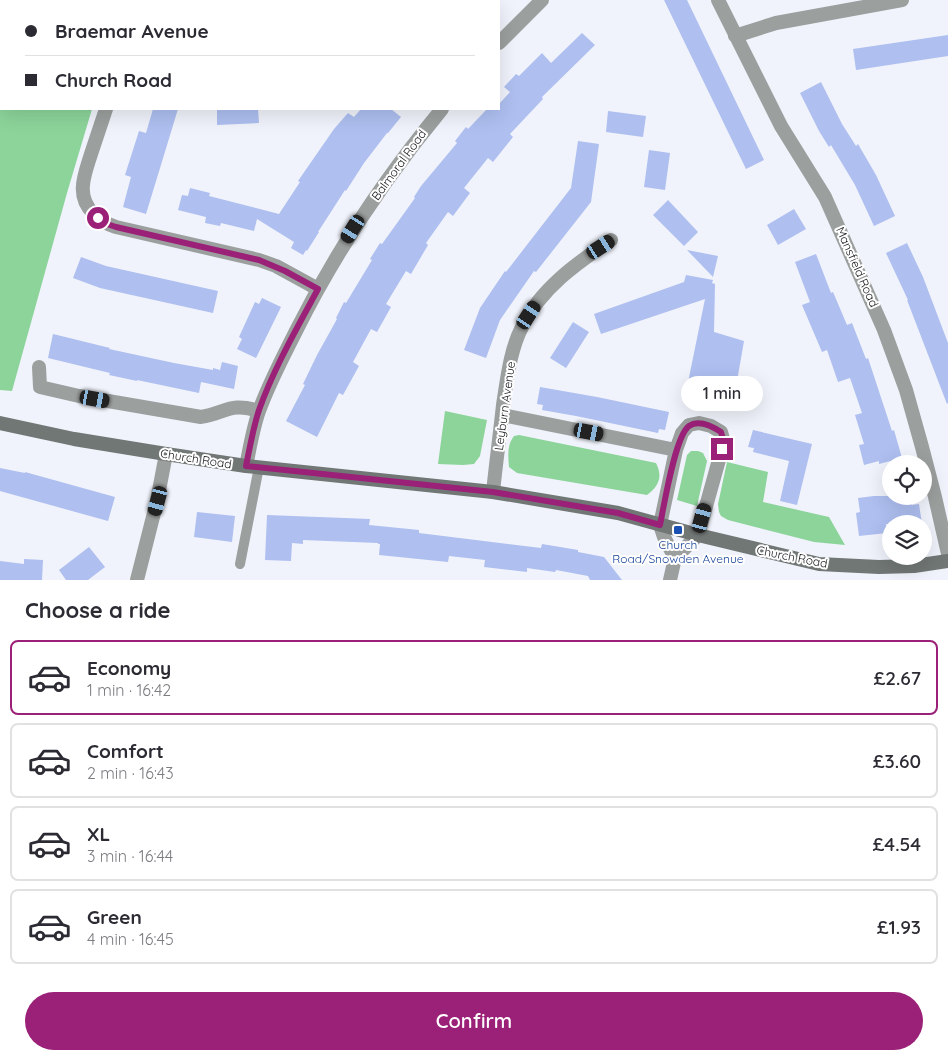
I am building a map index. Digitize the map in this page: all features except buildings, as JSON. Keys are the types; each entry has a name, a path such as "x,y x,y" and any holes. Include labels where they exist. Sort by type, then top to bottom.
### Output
{"main road":[{"name":"Church Road","path":"0,423 74,439 166,454 253,466 493,492 618,513 698,535 819,564 880,567 914,566 948,561"}],"street":[{"path":"500,42 542,0"},
{"name":"Mansfield Road","path":"718,0 781,126 825,197 884,330 906,390 917,428 948,554"},
{"path":"735,36 776,22 902,0"},
{"path":"106,110 84,177 82,190 84,201 98,218 116,227 259,260 288,272 318,289"},
{"name":"Balmoral Road","path":"253,466 255,426 259,411 287,348 318,289 353,229 384,183 441,110"},
{"name":"Leyburn Avenue","path":"493,492 511,357 521,327 538,302 552,286 590,254 612,240"},
{"path":"39,367 40,387 79,396 202,417 233,407 259,411"},
{"path":"502,415 676,450"},
{"path":"670,580 675,558 698,535 722,449 723,439 721,432 711,426 699,423 689,425 682,433 676,450 660,525 664,538 675,558"},
{"path":"136,580 158,501 166,454"}],"lane":[{"path":"240,564 253,466"}],"green space":[{"path":"0,110 92,110 12,391 0,390"},
{"path":"445,411 487,420 480,456 474,464 438,464"},
{"path":"519,435 656,463 659,481 647,495 517,473 509,467 508,451 514,436"},
{"path":"691,451 703,453 707,461 697,506 677,500 687,455"},
{"path":"727,462 768,472 763,502 829,517 845,545 814,542 728,520 721,516 718,504"}],"place":[{"name":"Church Road/Snowden Avenue","path":"678,530"}],"route":[{"path":"98,218 116,227 259,260 276,266 318,289 287,348 259,411 246,466 493,492 618,513 660,525 676,450 682,433 689,425 699,423 711,426 721,432 723,439 722,449"}]}
